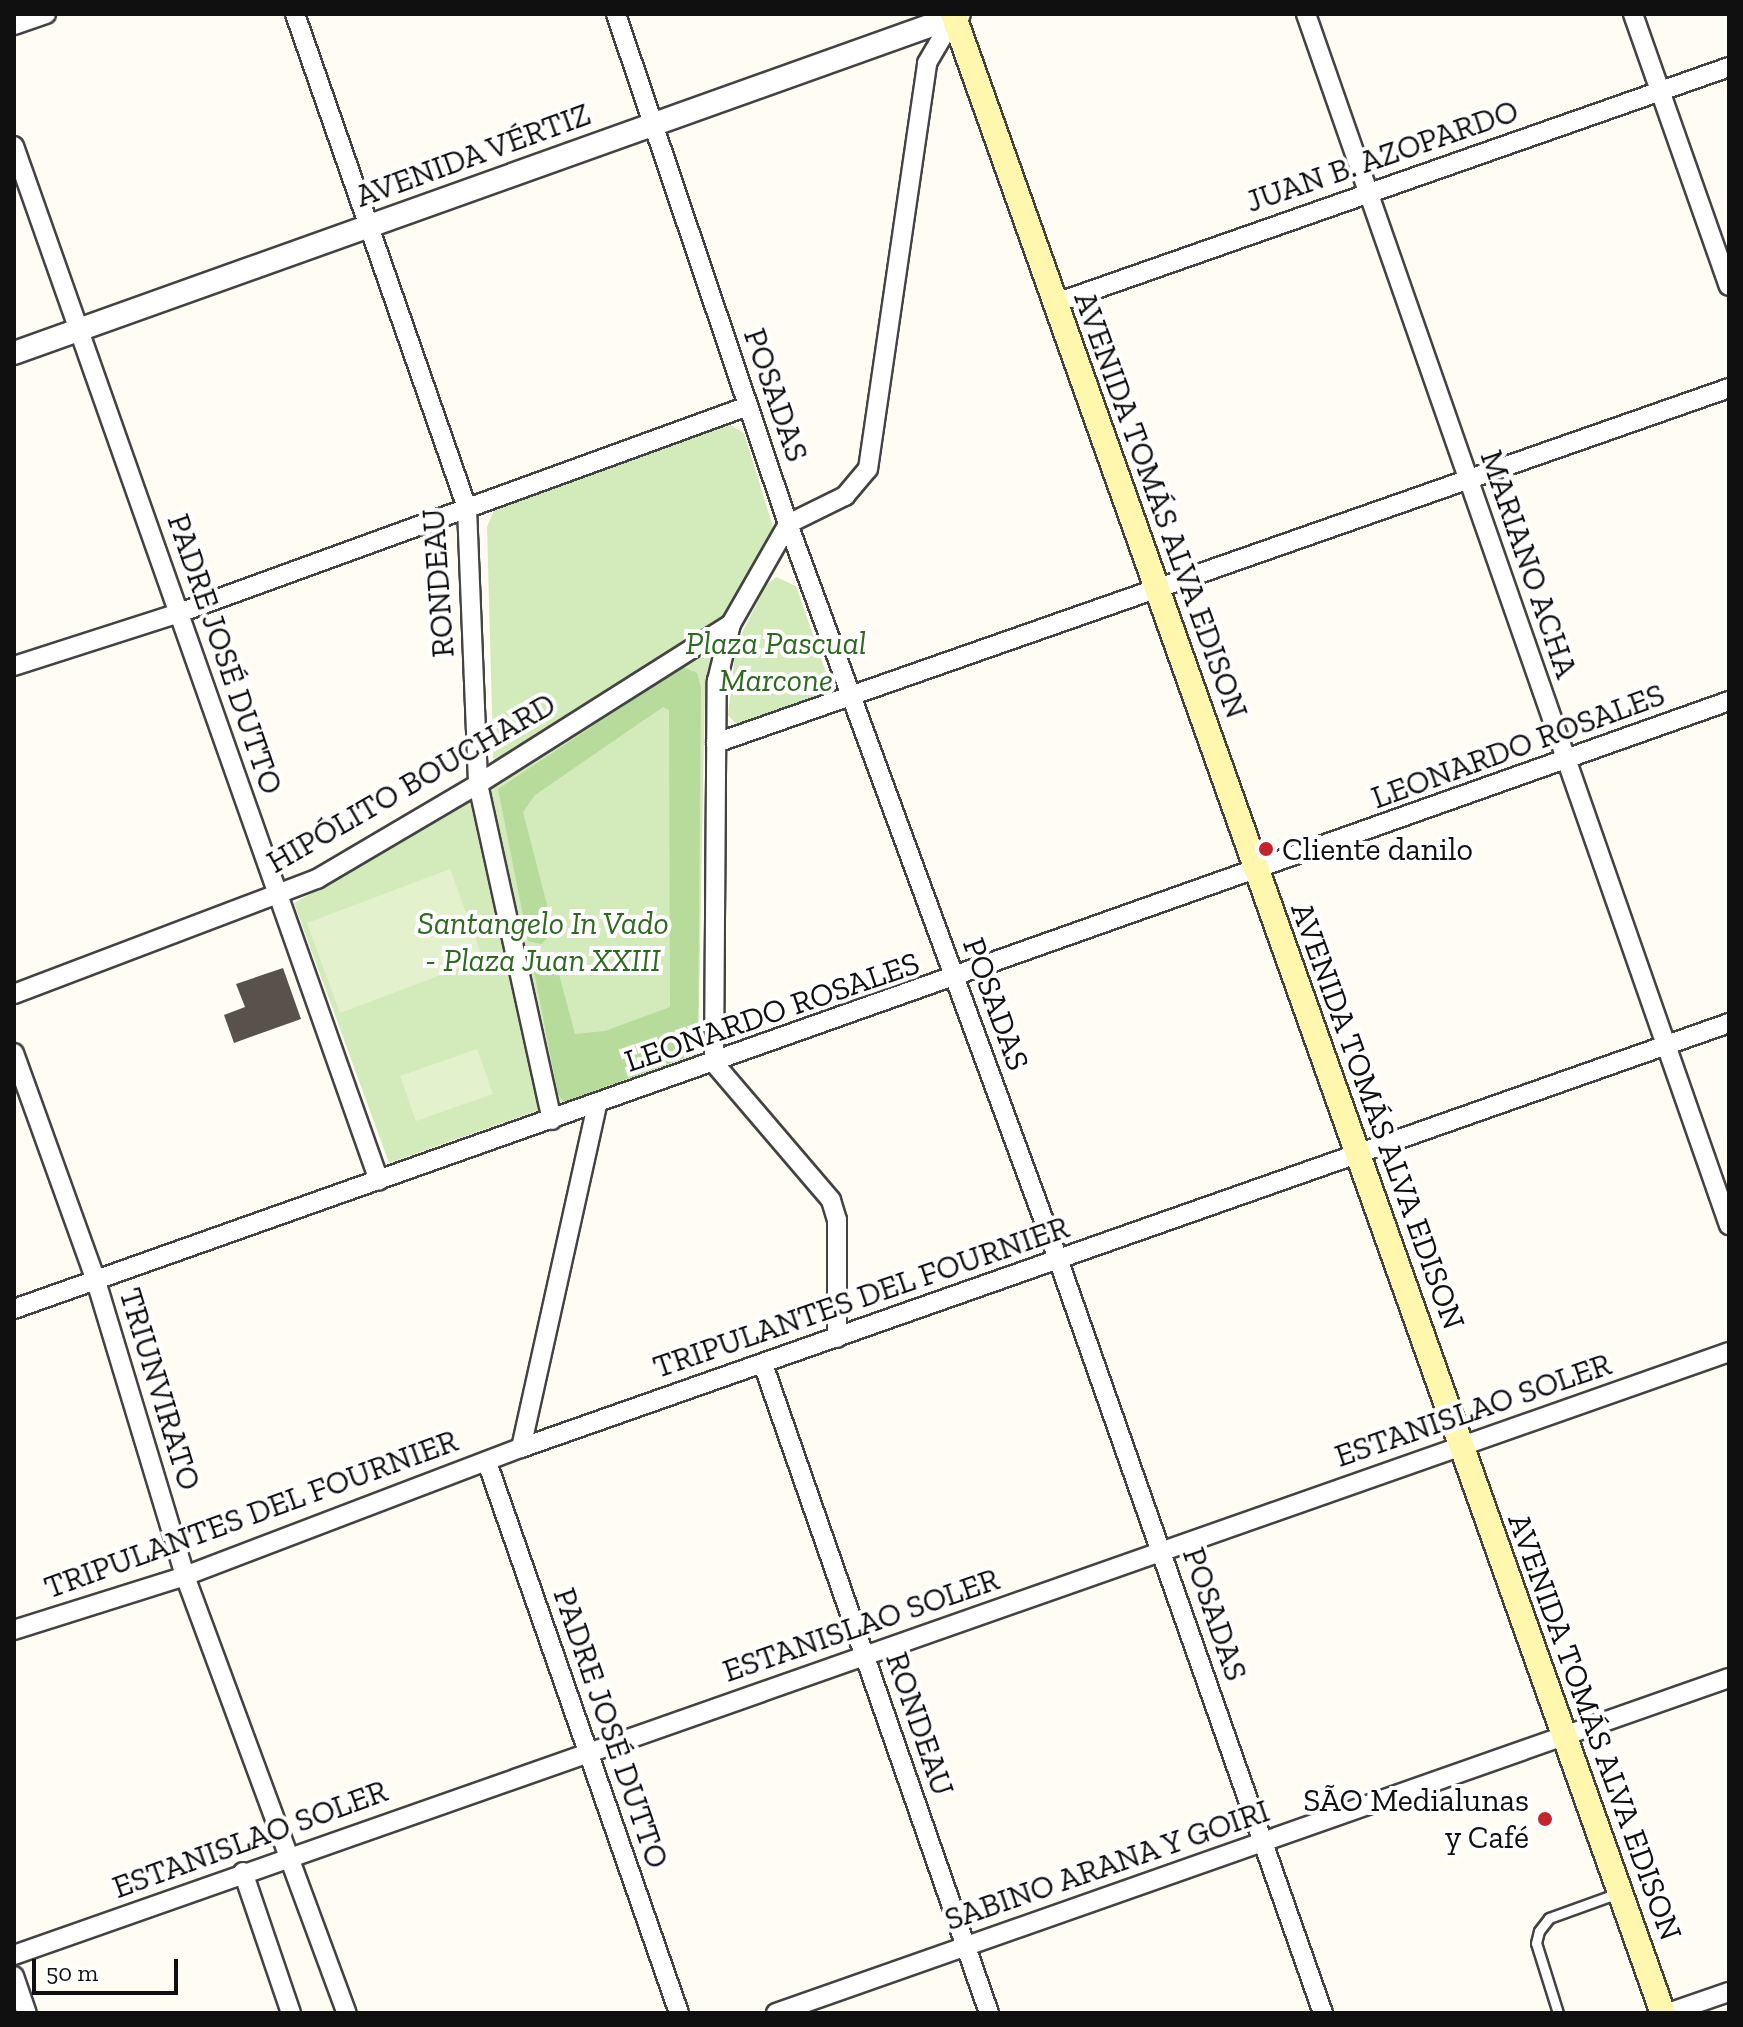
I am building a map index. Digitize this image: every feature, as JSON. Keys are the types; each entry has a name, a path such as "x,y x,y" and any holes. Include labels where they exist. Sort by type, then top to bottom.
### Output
{"main road":[{"name":"AVENIDA TOMÁS ALVA EDISON","path":"957,15 1157,589 1620,1892 1666,2013"}],"street":[{"path":"14,25 46,14"},
{"name":"RONDEAU","path":"295,14 467,508 478,784 552,1120"},
{"name":"POSADAS","path":"616,14 788,524 1058,1259 1323,2013"},
{"name":"MARIANO ACHA","path":"1306,14 1729,1225"},
{"path":"1633,14 1729,286"},
{"path":"837,1338 837,1220 831,1200 714,1063 717,681 731,624 788,524 855,489 868,469 927,63 957,15"},
{"name":"AVENIDA VÉRTIZ","path":"14,353 957,15"},
{"name":"JUAN B. AZOPARDO","path":"1056,303 1729,67"},
{"name":"PADRE JOSÉ DUTTO","path":"14,146 379,1181"},
{"path":"716,743 1729,388"},
{"path":"14,666 179,613 748,406"},
{"name":"HIPÓLITO BOUCHARD","path":"14,994 278,897 478,784 731,624"},
{"name":"LEONARDO ROSALES","path":"14,1309 1258,872 1729,701"},
{"name":"TRIPULANTES DEL FOURNIER","path":"14,1630 185,1576 521,1448 1729,1023"},
{"name":"TRIUNVIRATO","path":"14,1053 96,1281 185,1576 292,1854 347,2013"},
{"path":"521,1448 597,1105"},
{"name":"ESTANISLAO SOLER","path":"14,1955 292,1854 1729,1352"},
{"name":"RONDEAU","path":"763,1364 989,2013"},
{"name":"PADRE JOSÉ DUTTO","path":"487,1462 679,2013"},
{"name":"SABINO ARANA Y GOIRI","path":"776,2013 1729,1678"},
{"path":"243,1872 291,2013"},
{"path":"14,1976 27,2013"},
{"path":"1666,2013 1729,1992"}],"lane":[{"path":"1558,2013 1536,1943 1539,1931 1549,1918 1620,1892"}],"green space":[{"name":"Santangelo In Vado - Plaza Juan XXIII","path":"728,424 744,433 773,527 724,617 705,686 698,1054 389,1163 294,903 494,787 487,527 494,510"},
{"name":"Plaza Pascual Marcone","path":"776,577 796,586 830,684 822,694 737,725 728,715 736,645 766,585"},
{"path":"682,667 697,673 701,688 698,1046 687,1057 564,1102 558,1094 533,966 537,960 556,963 575,1034 605,1031 670,1007 669,710 663,707 535,795 523,812 554,932 541,944 528,941 498,789"},
{"path":"450,869 483,959 340,1013 307,923"},
{"path":"477,1049 493,1094 416,1121 400,1076"}],"building":[{"path":"283,968 301,1019 234,1043 224,1015 245,1007 236,984"}],"place":[{"name":"Cliente danilo","path":"1266,849"},
{"name":"SÃO Medialunas y Café","path":"1545,1819"}]}
